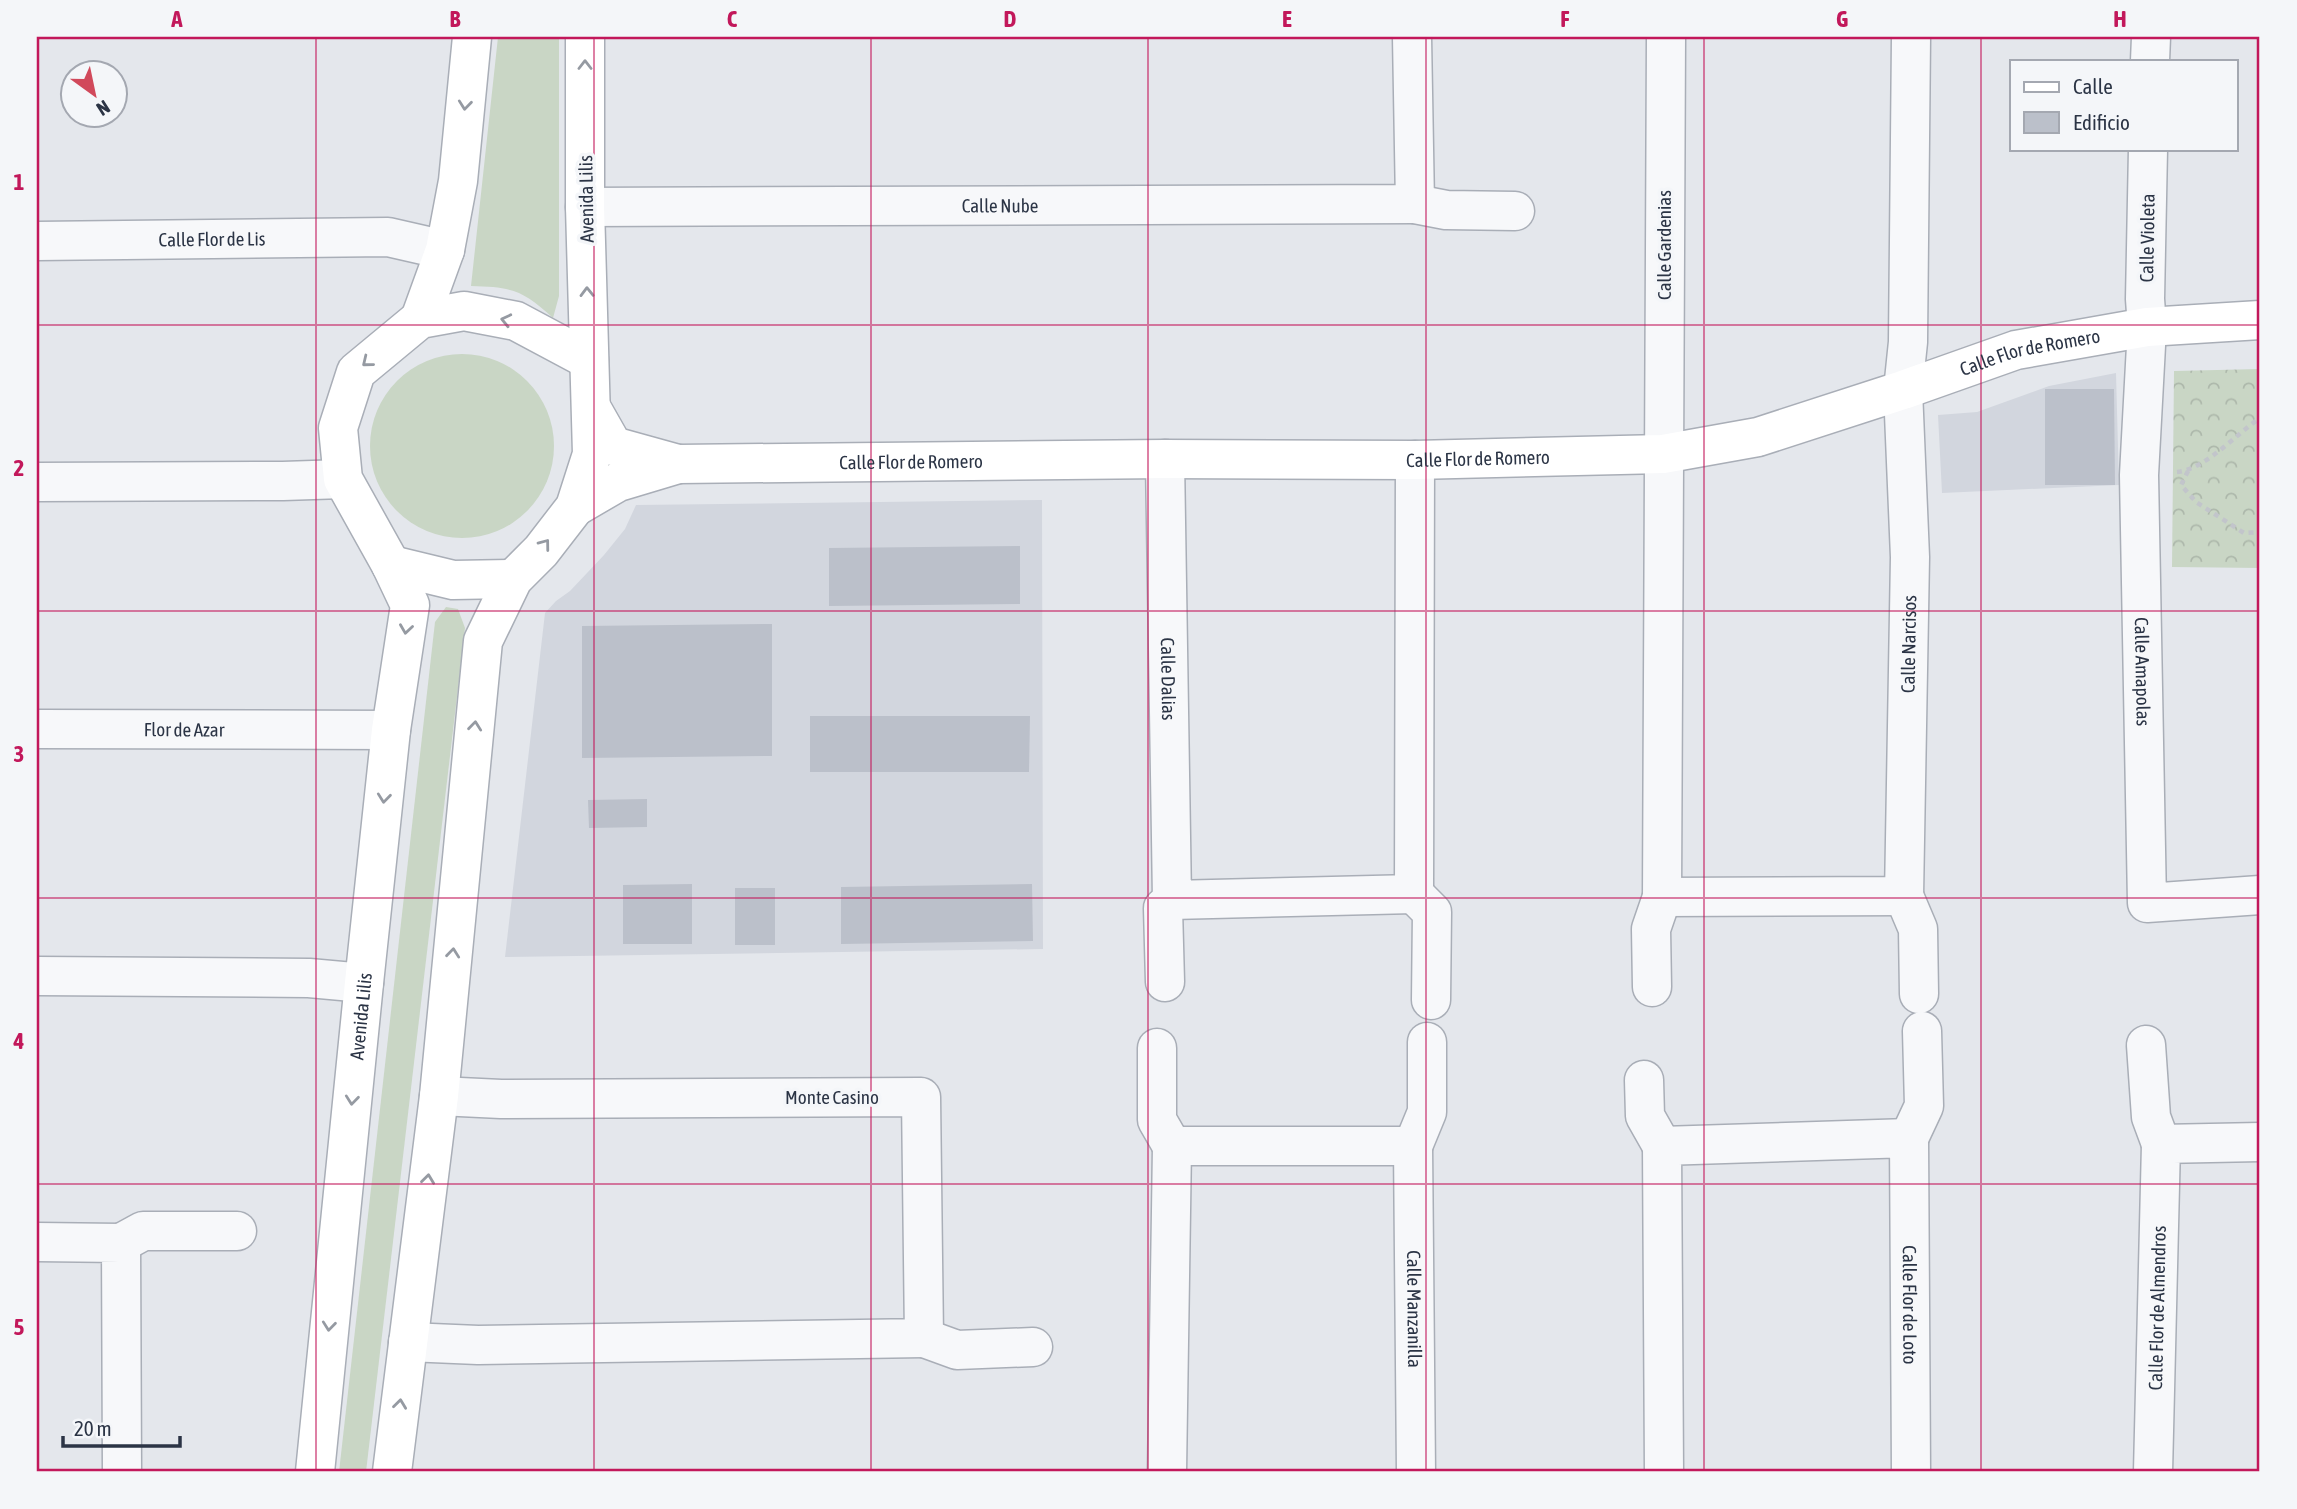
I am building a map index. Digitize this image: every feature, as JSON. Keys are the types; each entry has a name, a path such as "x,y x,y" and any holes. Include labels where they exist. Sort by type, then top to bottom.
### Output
{"main road":[{"path":"420,319 445,250 458,181 472,37"},
{"name":"Avenida Lilis","path":"575,507 592,453 585,207 585,37"},
{"path":"343,479 338,428 356,372 420,319 464,311 516,321 589,360"},
{"name":"Calle Flor de Romero","path":"592,409 613,446 678,464 1165,459 1415,460 1663,454 1758,437 2017,351 2147,327 2260,320"},
{"name":"Calle Flor de Romero","path":"575,507 618,482 678,464"},
{"name":"Avenida Lilis","path":"315,1472 391,730 410,605 343,479"},
{"path":"392,1472 439,1096 483,641 513,579 541,551 575,507"},
{"path":"391,565 453,580 513,579"}],"street":[{"path":"1412,37 1415,204"},
{"name":"Calle Gardenias","path":"1663,454 1666,37"},
{"path":"1903,390 1908,342 1911,37"},
{"path":"2150,60 2151,37"},
{"name":"Calle Violeta","path":"2147,327 2148,150"},
{"name":"Calle Nube","path":"585,207 1415,204 1446,210 1515,211"},
{"name":"Calle Flor de Lis","path":"37,241 388,237 445,250"},
{"name":"Calle Amapolas","path":"2147,327 2139,475 2147,903 2260,895"},
{"name":"Calle Narcisos","path":"1903,390 1910,557 1905,897 1918,929 1921,1013"},
{"path":"1652,987 1651,929 1662,897 1663,454"},
{"name":"Calle Dalias","path":"1165,459 1172,900 1163,908 1165,982"},
{"path":"1415,460 1414,894 1432,912 1431,1000"},
{"path":"37,482 343,479"},
{"name":"Flor de Azar","path":"37,729 391,730"},
{"path":"1172,900 1414,894"},
{"path":"1662,897 1905,897"},
{"path":"37,976 309,978 364,983"},
{"name":"Calle Flor de Loto","path":"1911,1472 1909,1138 1924,1106 1921,1013"},
{"name":"Calle Manzanilla","path":"1416,1472 1413,1146 1427,1112 1427,1042"},
{"name":"Calle Flor de Almendros","path":"2146,1045 2151,1117 2161,1144 2153,1472"},
{"path":"1157,1048 1157,1120 1172,1146 1167,1472"},
{"path":"1644,1080 1645,1116 1662,1146 1664,1472"},
{"name":"Monte Casino","path":"439,1096 501,1099 921,1097 924,1338"},
{"path":"1662,1146 1909,1138"},
{"path":"2161,1144 2260,1142"},
{"path":"1172,1146 1413,1146"},
{"path":"37,1242 121,1243 144,1231 237,1231"},
{"path":"121,1243 122,1472"},
{"path":"408,1342 478,1345 924,1338 957,1350 1033,1347"}],"path":[{"path":"2139,475 2188,471 2260,418"},
{"path":"2188,471 2181,485 2196,502 2244,533 2260,532"}],"shaded area":[{"path":"2116,373 2119,485 1942,493 1938,415 1977,412 2049,386"},
{"path":"1042,500 1043,949 505,957 545,613 604,555 625,529 636,505"}],"green space":[{"path":"498,37 559,37 559,296 553,318 533,301 516,292 497,287 471,286"},
{"path":"462,354 497,361 527,381 547,411 554,446 547,481 527,511 497,531 462,538 427,531 397,511 377,481 370,446 377,411 397,381 427,361"},
{"path":"2260,369 2260,568 2172,567 2174,371"},
{"path":"446,607 458,609 465,628 366,1472 339,1472 435,622"}],"building":[{"path":"2045,389 2114,389 2115,485 2045,485"},
{"path":"1020,546 1020,604 829,606 829,548"},
{"path":"772,624 772,756 582,758 582,626"},
{"path":"810,716 1030,716 1029,772 810,772"},
{"path":"647,799 647,827 589,828 588,800"},
{"path":"692,884 692,944 623,944 623,885"},
{"path":"1032,884 1033,941 841,944 841,887"},
{"path":"735,888 775,888 775,945 735,945"}]}
